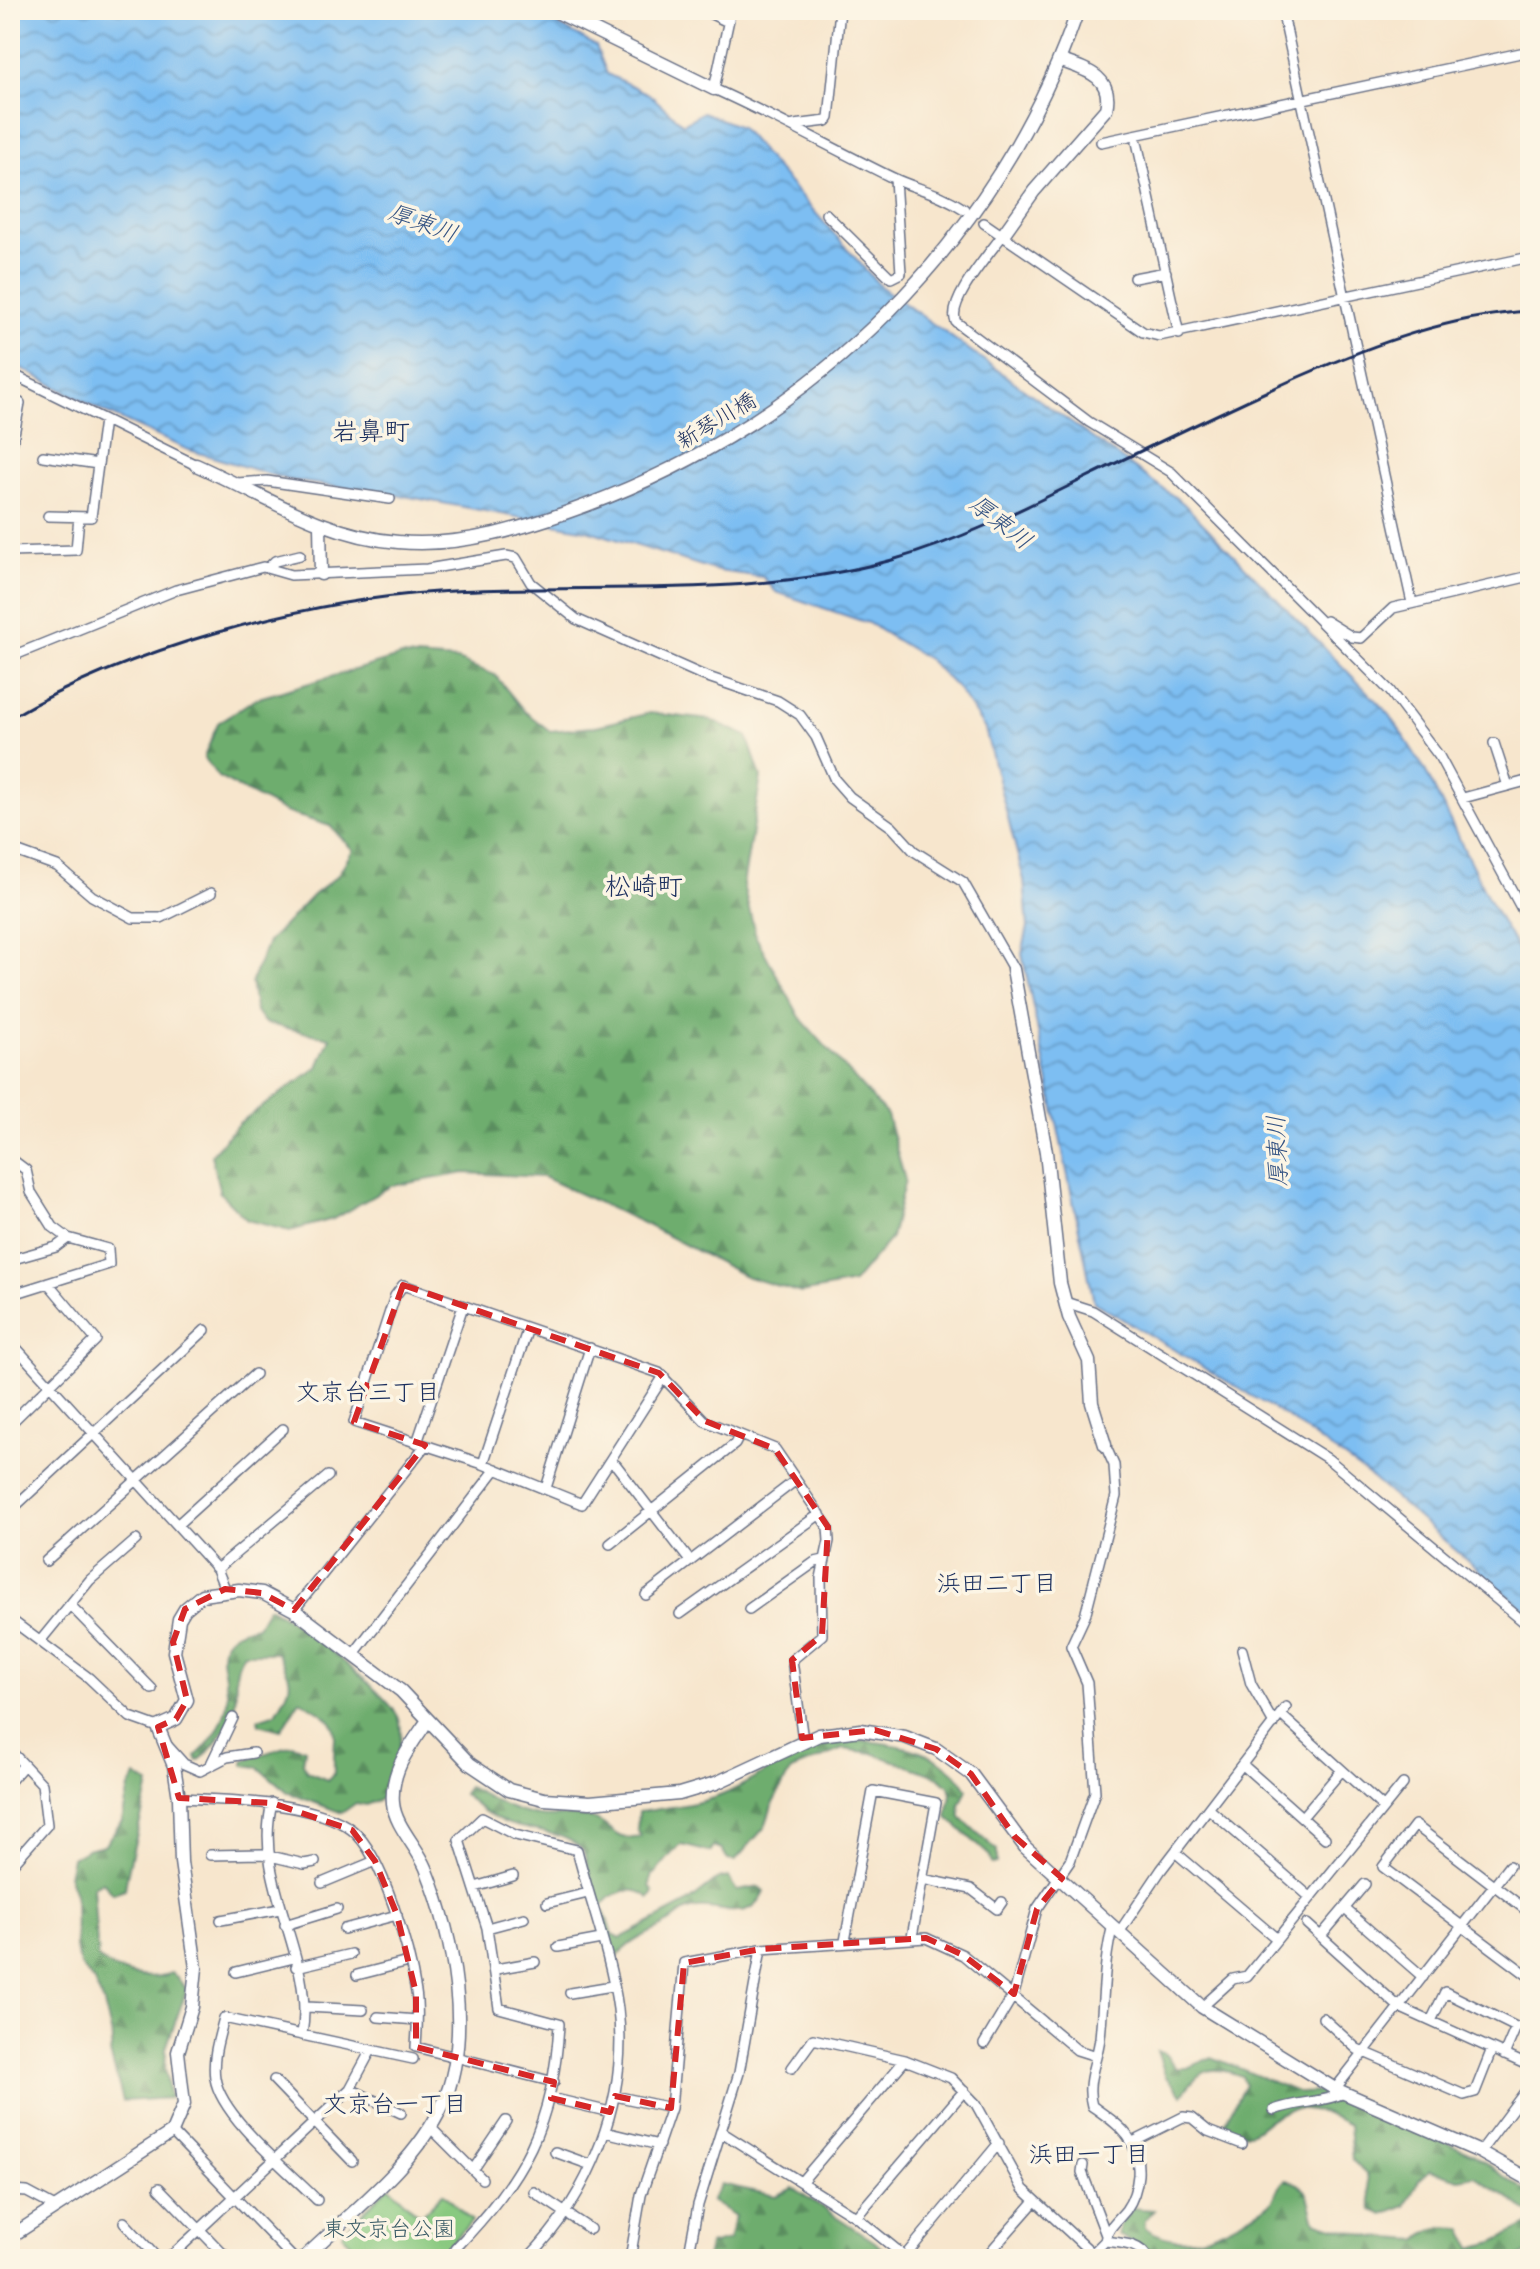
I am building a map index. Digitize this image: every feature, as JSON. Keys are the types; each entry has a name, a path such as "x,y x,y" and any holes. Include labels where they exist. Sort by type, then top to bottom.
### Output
{"street":[{"path":"553,10 794,125 895,179 932,190 964,209"},
{"path":"703,10 728,22"},
{"path":"714,89 731,10"},
{"path":"794,125 827,121 829,118 840,10"},
{"name":"新琴川橋","path":"196,465 320,525 364,538 414,543 454,541 508,529 622,492 697,457 755,422 841,356 911,289 988,191 1037,108 1078,10"},
{"path":"1282,10 1412,603"},
{"path":"1101,142 1530,51"},
{"path":"1059,60 1098,76 1108,92 1106,109 1034,191 956,302 953,317 1089,422 1171,472 1409,713 1463,798 1530,924"},
{"path":"1137,142 1179,334"},
{"path":"826,214 880,270 891,278 901,273 895,179"},
{"path":"984,223 1143,332 1159,336 1530,257"},
{"path":"1134,278 1166,272"},
{"path":"10,373 196,465"},
{"path":"10,455 20,403"},
{"path":"48,516 91,517 104,420"},
{"path":"43,456 98,464"},
{"path":"237,483 267,481 390,499"},
{"path":"10,552 76,550 79,517"},
{"path":"320,525 321,574"},
{"path":"268,568 275,561 300,555"},
{"path":"10,657 176,590 244,571 268,568 291,575 427,569 506,556 516,558 531,583 576,619 702,675 790,707 808,724 835,780 850,797 892,827 914,851 963,882 1013,969 1046,1152 1065,1302 1084,1344 1092,1403 1114,1465 1116,1496 1085,1616 1071,1646 1087,1683 1096,1760 1095,1792 1062,1878 1037,1909 1014,1994 984,2044"},
{"path":"1319,620 1361,638 1393,608 1530,576"},
{"path":"10,583 10,611"},
{"path":"1494,743 1508,786"},
{"path":"1463,798 1530,780"},
{"path":"10,849 57,866 92,896 133,918 161,918 211,893"},
{"path":"10,1158 26,1170 42,1215 68,1238 108,1249 109,1264 10,1295"},
{"path":"10,1260 56,1247 68,1238"},
{"path":"10,1424 96,1340 48,1283"},
{"path":"664,1376 582,1504 483,1464 354,1422 395,1296 403,1285 664,1376 705,1421 775,1449 828,1527 819,1614 822,1635 792,1660 803,1740"},
{"path":"1065,1302 1093,1311 1328,1459 1530,1627"},
{"path":"294,1610 421,1445 463,1306"},
{"path":"483,1464 528,1328"},
{"path":"10,1511 205,1330"},
{"path":"11,1345 217,1569 225,1589"},
{"path":"546,1488 590,1348"},
{"path":"46,1561 255,1374"},
{"path":"177,1525 283,1429"},
{"path":"610,1544 735,1444 739,1436"},
{"path":"609,1462 690,1561"},
{"path":"353,1655 496,1469"},
{"path":"217,1569 328,1476"},
{"path":"646,1595 796,1480"},
{"path":"680,1614 820,1514"},
{"path":"41,1640 90,1580 136,1540"},
{"path":"749,1609 815,1562 824,1560"},
{"path":"10,1619 41,1640 130,1717 158,1727 176,1719 187,1700 174,1652 179,1619 202,1595 225,1589 262,1593 294,1610 401,1691 455,1751 490,1779 509,1790 560,1802 679,1794 716,1783 803,1740 832,1732 875,1730 936,1749 971,1774 1015,1837 1202,2007 1340,2091 1480,2152 1530,2180"},
{"path":"71,1606 152,1689"},
{"path":"1242,1650 1251,1684 1274,1724"},
{"path":"792,2068 813,2039 905,2060 951,2078 964,2091 999,2143 1023,2189 1090,2256 1132,2200 1138,2170 1135,2141 1092,2106 1089,2083 1096,2056 1101,1985 1117,1928 1284,1711 1383,1807"},
{"path":"211,1764 233,1718"},
{"path":"303,2259 400,2165 430,2127 442,2106 456,2058 459,2007 437,1903 425,1866 393,1805 394,1784 402,1759 428,1720"},
{"path":"10,2237 172,2132 184,2104 178,2052 192,2007 196,1968 181,1862 179,1798 174,1766 158,1727"},
{"path":"163,1742 192,1769 200,1771 238,1754 253,1753"},
{"path":"10,1750 42,1784 47,1825 10,1867"},
{"path":"10,1781 24,1765"},
{"path":"1243,1765 1325,1838"},
{"path":"1303,1816 1342,1770"},
{"path":"1202,2007 1233,1979 1247,1976 1403,1784"},
{"path":"845,1941 873,1791 936,1803 912,1937"},
{"path":"179,1798 272,1803 330,1819 352,1830 375,1861 397,1915 416,1993 416,2047 554,2082"},
{"path":"272,1803 269,1856 307,2007 302,2034"},
{"path":"1209,1809 1310,1897"},
{"path":"455,2249 484,2219 527,2158 551,2098 559,2024 499,2008 496,1969 487,1928 459,1840 482,1818 515,1835 577,1850 618,2009 619,2056 615,2096 605,2132 591,2165 564,2211 527,2259"},
{"path":"1530,1913 1415,1825 1383,1867 1530,1977"},
{"path":"1175,1852 1277,1939"},
{"path":"210,1855 269,1856 304,1864 315,1862"},
{"path":"322,1883 375,1861"},
{"path":"1274,2110 1291,2103 1332,2099 1340,2091 1365,2051 1509,1866"},
{"path":"475,1887 513,1876"},
{"path":"922,1879 971,1889 997,1909 1002,1902"},
{"path":"1321,1936 1365,1884"},
{"path":"547,1903 588,1893"},
{"path":"221,1920 280,1909"},
{"path":"285,1925 337,1909"},
{"path":"1345,1909 1423,1977"},
{"path":"344,1929 397,1915"},
{"path":"487,1928 524,1918"},
{"path":"1307,1924 1399,2007 1525,2064"},
{"path":"630,2259 641,2195 671,2108 684,1963 761,1949 926,1938 952,1948 1014,1994 1077,2050 1096,2056"},
{"path":"558,1947 601,1939"},
{"path":"688,2259 698,2205 723,2133 747,2032 761,1949"},
{"path":"236,1972 351,1954"},
{"path":"357,1975 408,1962"},
{"path":"496,1969 535,1962"},
{"path":"570,1993 612,1986"},
{"path":"1431,2021 1445,1992 1516,2027 1504,2055"},
{"path":"307,2007 363,2010"},
{"path":"378,2017 417,2020"},
{"path":"317,2200 223,2099 215,2076 215,2056 224,2018 413,2059"},
{"path":"1323,2018 1357,2049 1464,2095 1475,2092 1492,2049"},
{"path":"168,2259 350,2089 371,2050"},
{"path":"802,2181 905,2060"},
{"path":"274,2080 352,2161"},
{"path":"1480,2152 1530,2085"},
{"path":"350,2089 401,2113"},
{"path":"856,2217 964,2091"},
{"path":"615,2096 671,2108"},
{"path":"551,2098 610,2112"},
{"path":"1135,2141 1183,2117 1192,2118 1208,2131 1242,2144"},
{"path":"473,2170 506,2121"},
{"path":"430,2127 482,2179"},
{"path":"172,2132 294,2259"},
{"path":"605,2132 659,2145"},
{"path":"723,2133 856,2217 907,2258 999,2143"},
{"path":"555,2152 591,2165"},
{"path":"1083,2165 1082,2172 1106,2238"},
{"path":"159,2188 228,2259"},
{"path":"10,2191 27,2192 55,2207"},
{"path":"534,2192 590,2229"},
{"path":"984,2259 1034,2202"},
{"path":"124,2222 158,2259"},
{"path":"1106,2238 1135,2246 1145,2251 1148,2259"},
{"path":"536,2250 547,2259"}],"highlighted area":[{"path":"403,1285 659,1373 705,1421 775,1449 828,1527 822,1635 792,1660 802,1738 875,1730 936,1749 971,1774 1015,1837 1062,1878 1037,1909 1014,1994 963,1955 926,1938 761,1949 684,1963 671,2108 615,2096 610,2112 551,2098 554,2082 416,2047 416,1993 397,1915 375,1861 352,1830 272,1803 179,1798 158,1727 176,1719 187,1700 173,1642 185,1609 225,1589 262,1593 294,1610 425,1445 354,1422"}],"green space":[{"path":"402,656 457,660 495,675 524,711 550,731 592,727 650,713 710,720 747,736 761,777 743,885 756,937 801,1019 887,1115 905,1180 891,1238 853,1283 801,1293 745,1276 643,1223 543,1177 465,1173 391,1186 333,1219 290,1231 247,1220 220,1193 211,1155 239,1123 318,1067 330,1038 265,1023 255,1011 251,982 268,942 313,895 337,876 353,850 330,826 285,812 218,777 204,757 218,723 255,699"},
{"path":"268,1607 339,1658 379,1693 399,1719 401,1737 385,1797 366,1805 356,1803 342,1813 289,1793 258,1767 244,1765 244,1760 292,1745 305,1749 303,1763 307,1772 328,1780 334,1774 334,1729 331,1722 315,1709 300,1700 281,1730 259,1724 258,1719 276,1713 289,1688 287,1670 277,1653 244,1653 237,1668 232,1715 214,1745 198,1761 196,1756 217,1731 226,1709 224,1645 229,1637 257,1626"},
{"path":"858,1740 920,1752 934,1758 958,1776 967,1789 960,1805 961,1818 997,1850 997,1863 992,1864 990,1856 947,1817 951,1794 949,1786 939,1777 872,1753 843,1749 791,1770 773,1803 765,1827 735,1861 728,1860 722,1849 714,1846 710,1852 682,1845 651,1876 650,1886 654,1893 649,1898 637,1891 624,1891 611,1897 602,1907 613,1934 621,1938 686,1904 718,1879 728,1877 737,1891 760,1887 765,1891 758,1902 740,1911 709,1908 688,1910 633,1942 616,1958 608,1950 584,1852 559,1836 500,1820 463,1794 468,1787 520,1812 590,1818 623,1837 641,1837 637,1829 639,1812 707,1800 729,1792 804,1752"},
{"path":"136,1776 149,1784 125,1889 113,1893 103,1882 93,1887 98,1959 134,1975 154,1977 172,1973 187,1989 166,2048 165,2069 170,2098 123,2101 110,2053 113,2040 104,2004 94,1982 80,1965 76,1948 75,1894 68,1875 72,1858 87,1849 104,1845 122,1821 129,1787"},
{"path":"1157,2051 1165,2054 1176,2068 1187,2068 1212,2057 1299,2093 1325,2092 1334,2102 1352,2101 1473,2154 1530,2194 1530,2213 1475,2176 1460,2179 1430,2170 1419,2180 1405,2206 1384,2215 1372,2210 1367,2174 1352,2160 1349,2125 1325,2114 1299,2109 1283,2112 1250,2132 1222,2127 1245,2085 1242,2076 1222,2070 1208,2071 1195,2079 1182,2095 1166,2077"},
{"path":"1285,2180 1304,2189 1315,2221 1327,2225 1374,2237 1418,2240 1433,2229 1462,2228 1472,2248 1494,2242 1530,2224 1530,2252 1515,2259 1160,2255 1118,2235 1120,2224 1133,2208 1154,2210 1145,2220 1145,2228 1158,2235 1184,2240 1209,2235 1267,2206"},
{"path":"721,2184 776,2196 793,2188 875,2242 893,2259 706,2259 709,2245 729,2240 735,2216 711,2201"},
{"name":"東文京台公園","path":"389,2186 420,2216 443,2193 472,2221 436,2259 368,2259 342,2234"}],"water":[{"name":"厚東川","path":"10,10 531,10 596,46 607,74 649,94 683,124 703,112 740,127 880,286 1183,503 1390,715 1425,770 1491,904 1530,971 1530,1614 1367,1474 1287,1417 1094,1302 1022,954 1028,927 1024,880 985,729 958,689 929,660 868,623 776,592 763,577 718,571 587,530 410,497 289,480 186,449 98,409 10,362"}],"railway":[{"path":"10,718 107,670 161,650 217,632 330,606 384,597 494,589 723,586 836,573 892,560 989,524 1246,401 1356,353 1441,325 1530,311"}],"district":[{"name":"岩鼻町","path":"371,431"},
{"name":"松崎町","path":"644,886"},
{"name":"文京台三丁目","path":"368,1392"},
{"name":"浜田二丁目","path":"997,1583"},
{"name":"文京台一丁目","path":"395,2104"},
{"name":"浜田一丁目","path":"1089,2154"}]}
